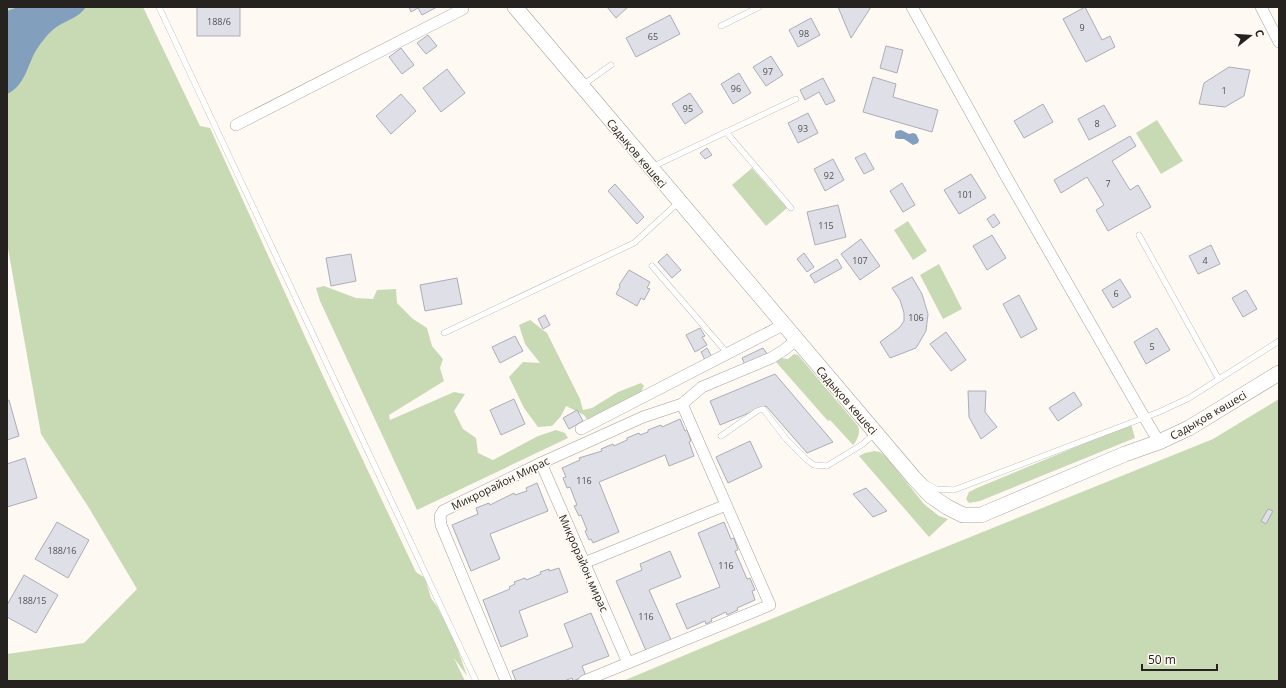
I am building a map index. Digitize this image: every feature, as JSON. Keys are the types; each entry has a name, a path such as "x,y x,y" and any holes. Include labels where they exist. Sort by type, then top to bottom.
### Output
{"street":[{"name":"Садықов көшесі","path":"515,7 914,478 931,496 947,507 963,515 981,515 1125,454 1159,442 1188,428 1279,373"},
{"path":"1261,7 1279,42"},
{"path":"236,125 463,8"},
{"path":"918,9 1006,178 1159,442"},
{"path":"581,429 783,325"},
{"name":"Микрорайон Мирас","path":"506,681 441,525 440,516 443,511 541,463 643,417 682,404 702,387 770,358 784,350 796,340"},
{"path":"584,681 770,605 682,404"},
{"name":"Микрорайон мирас","path":"541,463 628,663"},
{"name":"Микрорайон Мирас","path":"584,563 726,505"}],"lane":[{"path":"160,7 476,681"},
{"path":"721,26 759,7"},
{"path":"581,86 611,65"},
{"path":"650,168 796,99"},
{"path":"726,132 791,208"},
{"path":"444,333 634,242 679,202"},
{"path":"1139,235 1218,378"},
{"path":"652,266 728,354"},
{"path":"914,478 936,489 954,490 1159,412 1189,398 1279,340"},
{"path":"721,436 757,411 763,409 787,440 807,460 814,465 827,466 863,444 875,433"}],"green space":[{"path":"7,7 143,7 200,126 210,128 323,376 416,572 425,578 431,598 438,608 456,644 467,676 454,658 465,681 7,681 7,654 84,643 137,589 89,508 41,434 7,243"},
{"path":"1157,120 1183,161 1161,174 1136,133"},
{"path":"752,168 787,208 766,226 732,185"},
{"path":"908,221 927,251 913,260 894,230"},
{"path":"939,264 962,309 943,319 920,275"},
{"path":"324,286 356,298 373,299 377,290 396,289 397,303 413,319 427,328 432,346 443,359 440,368 444,381 389,415 390,420 454,392 465,394 454,411 463,429 476,438 478,453 493,460 538,436 556,430 565,433 568,438 417,510 320,301 316,288"},
{"path":"530,320 547,333 580,399 583,410 592,408 618,392 641,383 644,386 641,392 588,421 584,415 566,406 561,416 552,426 538,427 524,408 509,377 523,362 540,363 525,344 519,325"},
{"path":"794,354 798,355 858,426 858,436 853,445 830,420 828,421 776,362 781,358 788,359"},
{"path":"1279,399 1279,681 623,681 896,567 1213,439"},
{"path":"1131,424 1135,438 980,501 969,503 966,499 969,492 977,488"},
{"path":"874,451 880,452 886,457 924,504 939,516 948,519 929,537 859,456"}],"water":[{"path":"18,7 86,7 80,14 58,26 47,35 35,52 19,85 7,94 7,11"},
{"path":"901,130 909,134 916,134 919,140 918,143 913,145 904,139 895,138 896,131"}],"building":[{"path":"197,7 240,7 240,36 197,36"},
{"path":"409,7 437,7 422,15 418,8 411,12"},
{"path":"607,7 628,7 616,18"},
{"path":"838,7 871,7 851,38"},
{"path":"1085,7 1102,40 1110,36 1115,47 1086,62 1063,19"},
{"path":"670,15 680,34 636,57 626,38"},
{"path":"811,18 820,35 798,47 789,30"},
{"path":"428,35 437,46 426,54 417,43"},
{"path":"886,46 903,50 897,73 880,68"},
{"path":"401,48 414,65 402,74 389,57"},
{"path":"771,56 783,75 766,86 753,67"},
{"path":"1229,67 1250,70 1244,96 1225,107 1199,104 1204,83"},
{"path":"447,69 465,93 441,112 423,88"},
{"path":"739,73 751,93 733,104 721,84"},
{"path":"873,77 896,84 893,97 938,110 932,132 863,112"},
{"path":"823,78 835,101 826,105 819,92 805,100 800,90"},
{"path":"690,93 703,112 685,124 672,104"},
{"path":"401,94 416,111 391,134 376,116"},
{"path":"1043,104 1053,122 1024,138 1014,121"},
{"path":"1104,105 1116,126 1089,140 1078,119"},
{"path":"808,113 818,133 798,143 788,123"},
{"path":"1130,136 1136,146 1112,161 1130,190 1138,185 1151,207 1108,231 1096,210 1104,205 1087,177 1061,193 1054,180"},
{"path":"707,148 712,155 705,159 700,153"},
{"path":"865,153 874,169 864,174 855,158"},
{"path":"833,159 844,180 825,191 814,169"},
{"path":"971,174 986,198 959,214 944,190"},
{"path":"902,183 915,205 903,212 890,191"},
{"path":"615,184 644,217 637,224 608,191"},
{"path":"838,205 846,237 815,245 807,212"},
{"path":"994,214 1000,223 993,228 987,219"},
{"path":"992,235 1006,258 987,270 973,246"},
{"path":"861,239 880,266 860,280 841,254"},
{"path":"1211,245 1220,264 1198,274 1189,256"},
{"path":"804,253 814,267 807,272 797,259"},
{"path":"351,254 356,281 331,286 326,258"},
{"path":"667,254 681,270 672,278 658,262"},
{"path":"837,259 842,268 815,283 810,275"},
{"path":"629,270 650,282 647,288 650,289 644,300 641,298 637,306 616,294 620,287 619,285"},
{"path":"912,277 922,294 928,314 926,331 916,348 890,358 880,342 899,328 904,321 904,313 900,300 892,288"},
{"path":"457,278 462,304 425,311 420,285"},
{"path":"1120,279 1131,297 1113,308 1102,290"},
{"path":"1246,290 1257,309 1243,317 1232,298"},
{"path":"1019,295 1037,329 1021,338 1003,304"},
{"path":"545,315 550,325 543,329 538,319"},
{"path":"700,328 705,336 702,337 707,345 695,352 686,335"},
{"path":"1157,328 1170,350 1146,364 1134,342"},
{"path":"946,332 966,360 951,371 930,344"},
{"path":"515,336 523,351 500,363 492,347"},
{"path":"707,348 712,357 705,360 701,352"},
{"path":"763,348 768,355 745,365 742,358"},
{"path":"775,374 833,442 807,453 766,406 720,425 710,401"},
{"path":"968,391 986,391 985,412 997,427 981,439 969,417"},
{"path":"1074,392 1082,405 1058,421 1049,408"},
{"path":"514,399 525,424 501,435 490,410"},
{"path":"9,400 19,436 7,440 7,401"},
{"path":"577,410 583,421 569,429 563,418"},
{"path":"680,419 685,431 687,430 694,456 669,466 665,455 599,482 619,532 593,543 591,539 589,540 581,515 579,516 574,506 577,505 570,487 567,488 563,478 566,477 562,468 580,460 579,458 602,451 601,449 613,444 614,446 639,433 640,435 648,432 648,430 661,425 662,427"},
{"path":"750,441 762,467 728,483 716,457"},
{"path":"25,458 37,498 7,507 7,464"},
{"path":"537,483 548,511 490,534 500,559 471,571 452,525 478,514 476,508 489,503 490,505 514,493 515,495 527,491 526,488"},
{"path":"866,488 887,511 873,517 853,494"},
{"path":"1268,509 1273,511 1266,524 1261,521"},
{"path":"57,522 89,540 68,578 35,559"},
{"path":"724,522 731,539 734,538 738,550 735,551 747,579 750,578 755,590 752,591 755,600 737,608 738,610 727,615 726,612 711,619 712,621 706,624 705,621 687,629 676,604 720,587 698,533"},
{"path":"670,551 681,577 649,590 672,642 647,653 616,581 642,570 640,564"},
{"path":"559,568 568,592 519,611 528,636 501,647 483,600 510,589 509,587 515,584 514,582 525,578 526,580 549,569 549,571"},
{"path":"24,575 58,595 36,633 7,617 7,605"},
{"path":"591,613 609,656 582,666 586,676 573,681 572,678 564,681 516,681 512,671 573,647 564,624"}]}
